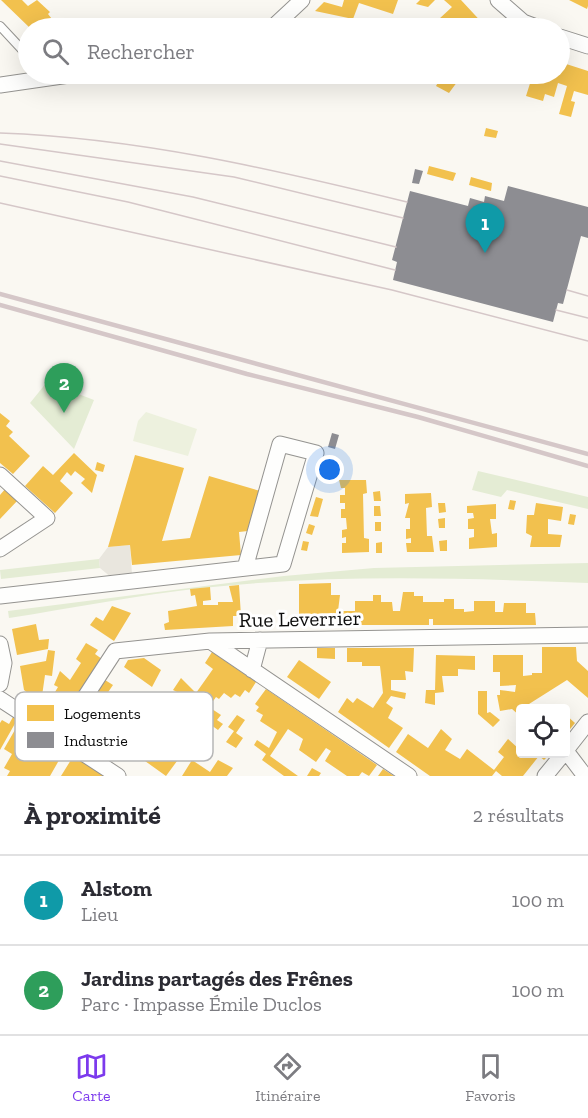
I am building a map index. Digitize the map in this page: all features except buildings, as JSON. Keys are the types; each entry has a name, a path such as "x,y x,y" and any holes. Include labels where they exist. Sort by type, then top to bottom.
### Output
{"street":[{"path":"283,18 303,0"},
{"path":"498,0 518,18"},
{"path":"570,40 588,46"},
{"path":"0,85 18,81"},
{"path":"0,596 283,564 316,453 280,444 245,568"},
{"path":"0,475 47,518 0,549"},
{"name":"Rue Leverrier","path":"88,692 115,651 210,641 588,635"},
{"path":"252,670 260,640"},
{"path":"210,641 409,776"},
{"path":"0,645 4,663 0,689 15,701"},
{"path":"570,744 588,722"},
{"path":"544,776 558,758"},
{"path":"570,758 585,776"},
{"path":"95,761 118,776"}],"lane":[{"path":"0,26 18,45"}],"green space":[{"path":"47,382 94,400 74,449 30,403"},
{"path":"146,412 197,429 188,456 133,441 138,421"},
{"path":"478,471 588,497 588,509 507,490 501,497 472,490"},
{"path":"99,559 100,568 1,579 0,570"},
{"path":"588,563 588,583 443,579 299,581 178,591 9,618 8,611 284,576 374,568"}],"shaded area":[{"path":"130,545 132,575 112,578 100,568 99,559 108,547"}],"tram line":[{"path":"0,133 52,136 154,148 256,167 407,202"},
{"path":"0,144 234,177 403,218"},
{"path":"0,161 193,197 396,247"},
{"path":"0,176 128,202 395,270"},
{"path":"0,203 392,290 588,341"},
{"path":"567,290 588,296"},
{"path":"556,310 588,318"}],"railway":[{"path":"0,294 588,454"},
{"path":"0,305 247,374 418,417 588,466"}],"place":[{"name":"Alstom","path":"485,253"},
{"name":"Jardins partagés des Frênes","path":"64,413"}]}
